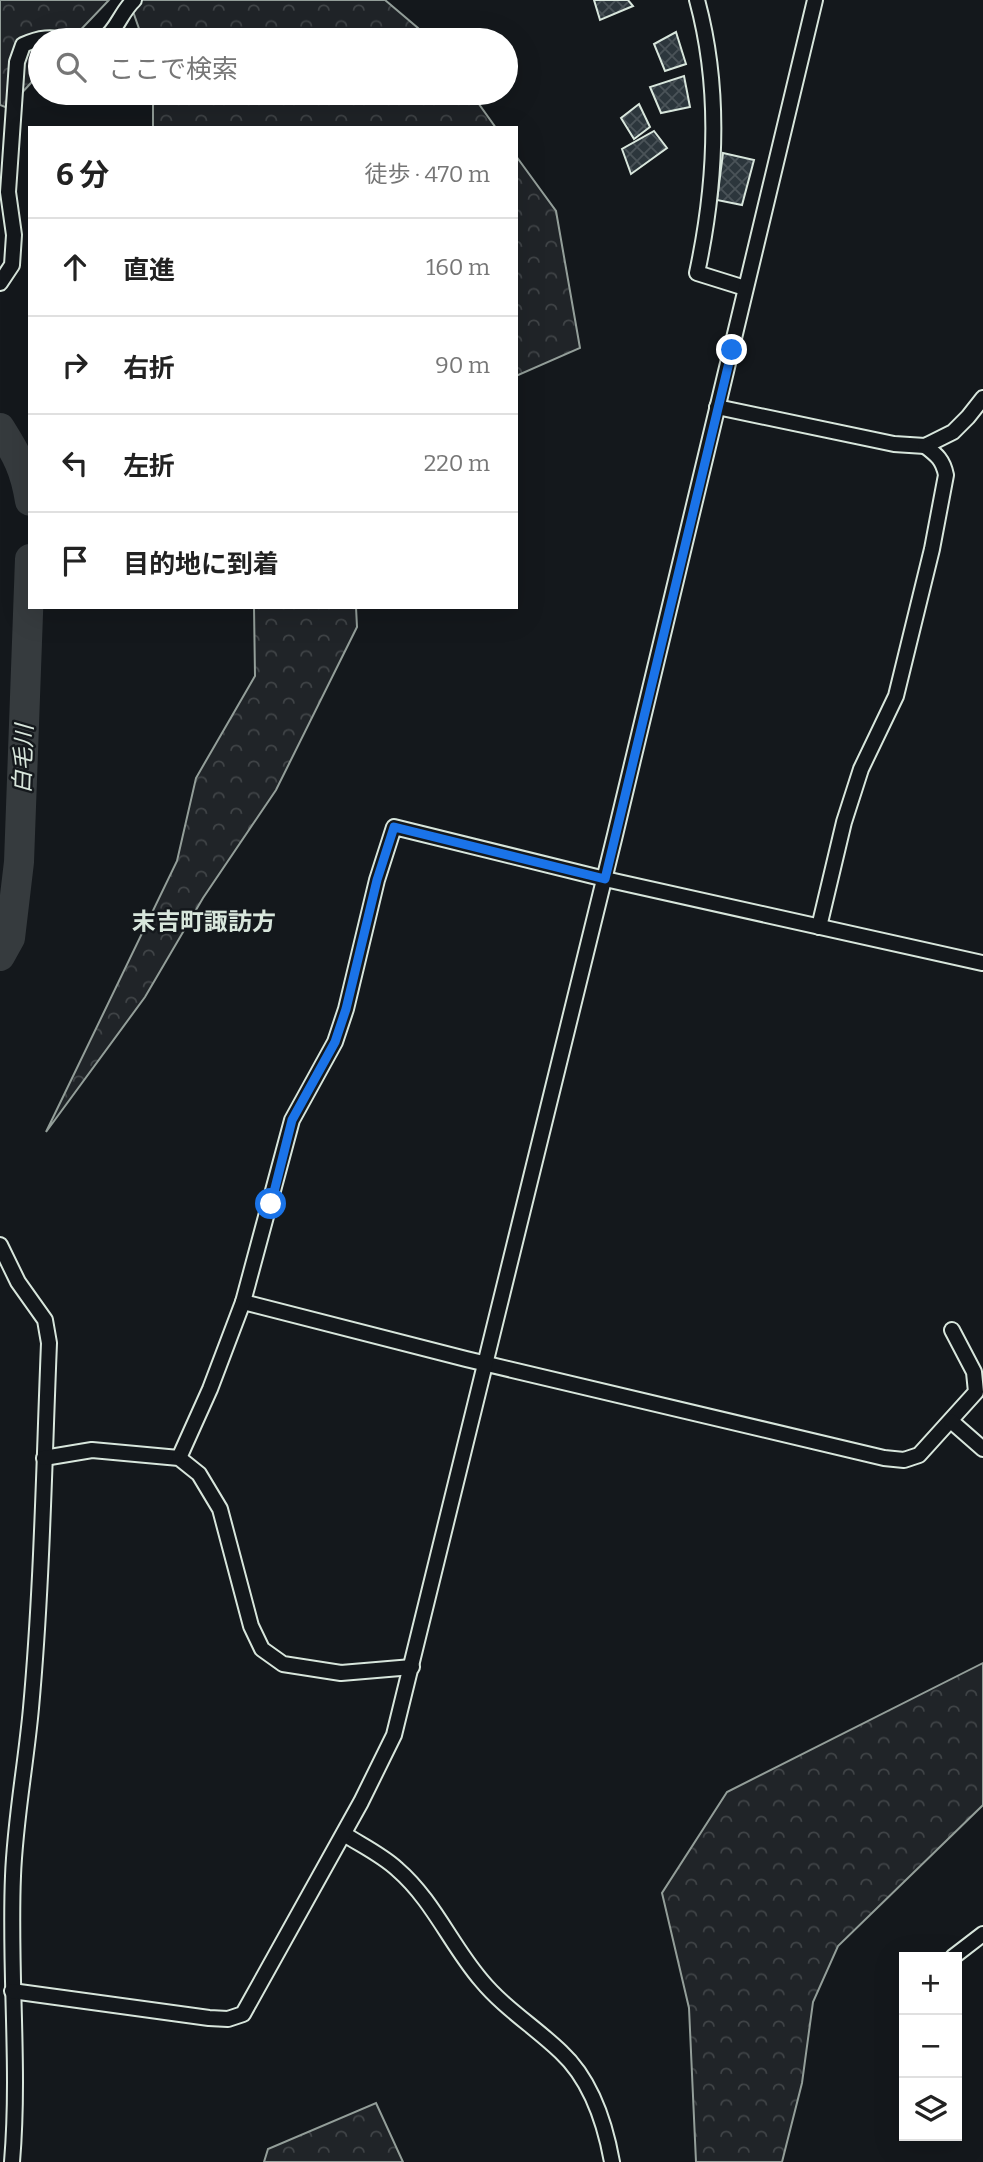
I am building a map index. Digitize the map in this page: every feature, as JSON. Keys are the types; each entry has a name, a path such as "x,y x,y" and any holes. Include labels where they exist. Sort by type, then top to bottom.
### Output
{"street":[{"path":"114,28 134,0"},
{"path":"696,0 709,58 712,105 708,219 697,273 745,288"},
{"path":"12,1991 209,2018 228,2019 243,2014 344,1834 394,1735 605,879 815,0"},
{"path":"0,282 12,265 14,234 8,192 17,62 23,45 28,42"},
{"path":"718,407 894,444 925,446 953,432 983,398"},
{"path":"819,927 844,821 857,782 896,696 932,550 947,475 944,463 938,455 925,446"},
{"path":"179,1458 210,1389 243,1302 292,1120 335,1042 346,1009 377,880 394,827 605,879 982,963"},
{"path":"0,1245 18,1282 45,1320 49,1343 31,1708 13,1875 12,1991 17,2079 12,2162"},
{"path":"243,1302 485,1364 884,1458 904,1460 919,1455 976,1392 974,1373 952,1330"},
{"path":"951,1421 983,1449"},
{"path":"44,1458 92,1450 179,1458 199,1474 220,1509 251,1626 262,1649 283,1664 341,1673 412,1667"},
{"path":"344,1834 397,1868 421,1894 481,1980 502,2002 561,2052 578,2071 592,2097 612,2162"},
{"path":"960,1952 983,1934"}],"green space":[{"path":"0,0 109,0 82,28 28,28 28,86 8,108 0,105"},
{"path":"129,0 385,0 418,28 139,28"},
{"path":"153,105 480,105 495,126 153,126"},
{"path":"518,159 556,211 580,348 518,375"},
{"path":"254,609 356,609 357,627 276,790 203,898 145,997 46,1132 177,861 196,778 255,676"},
{"path":"983,1663 983,1805 838,1946 813,2002 802,2083 782,2162 696,2162 689,2008 662,1893 727,1792"},
{"path":"376,2103 403,2162 264,2162 268,2149"}],"building":[{"path":"594,0 628,0 633,6 600,20"},
{"path":"676,32 686,64 665,71 654,44"},
{"path":"684,76 690,107 661,113 650,87"},
{"path":"639,104 650,127 634,139 621,118"},
{"path":"654,131 667,148 631,174 622,149"},
{"path":"723,153 754,160 742,205 717,200"}],"waterway":[{"name":"白毛川","path":"0,428 20,463 28,490"},
{"name":"白毛川","path":"0,956 10,938 19,862 28,609"}],"district":[{"name":"末吉町諏訪方","path":"204,922"}],"route":[{"path":"271,1204 292,1120 335,1042 346,1009 377,880 394,827 605,879 732,350"}]}
